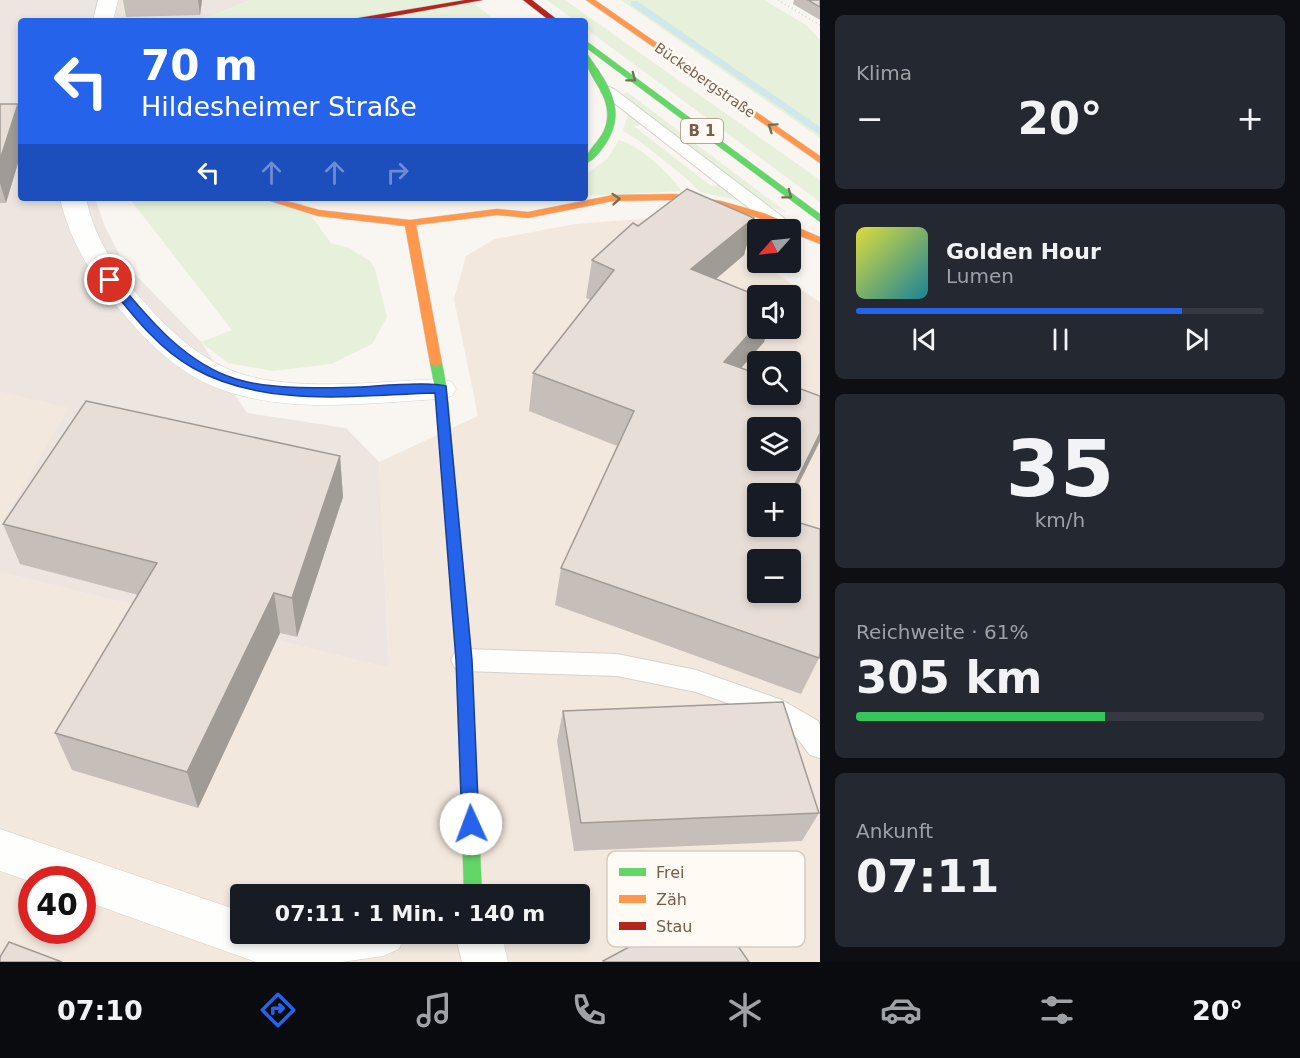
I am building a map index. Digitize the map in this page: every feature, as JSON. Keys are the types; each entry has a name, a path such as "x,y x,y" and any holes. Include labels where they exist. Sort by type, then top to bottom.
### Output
{"main road":[{"path":"370,18 479,0"},
{"path":"527,0 551,18"},
{"name":"Bückebergstraße","path":"590,0 820,160"},
{"name":"B 1","path":"588,45 820,219"},
{"path":"588,61 609,92 614,110 609,130 588,158"},
{"path":"274,201 299,209 340,217 410,224 497,212 528,215 614,198 658,196 696,199 721,204 768,219"},
{"path":"497,212 510,201"},
{"path":"410,224 441,389 464,660 473,884"},
{"path":"801,232 820,241"}],"street":[{"path":"104,18 108,0"},
{"path":"74,201 100,266 110,280 144,321 196,365 218,377 267,389 299,392 441,389"},
{"path":"0,850 230,930"},
{"path":"270,944 282,948 309,944"},
{"path":"481,944 485,962"}],"lane":[{"path":"609,92 774,219"},
{"path":"464,660 617,665 696,681 773,708 808,730 820,746"}],"path":[{"path":"779,0 820,25"}],"shaded area":[{"path":"0,0 251,0 205,18 18,18 18,201 96,201 105,227 124,263 201,342 247,413 346,428 379,462 389,668 0,572 0,525 69,408 0,392"},
{"path":"690,215 747,254 747,273 775,273 794,285 747,285 747,339 801,339 801,290 820,302 820,962 0,962 0,572 389,668 379,462 478,416 454,299 466,256 495,239 576,224"},
{"path":"0,392 70,408 0,525"}],"green space":[{"path":"251,0 470,0 492,18 205,18"},
{"path":"547,0 565,0 820,180 820,202 588,30 588,18 572,18"},
{"path":"621,0 764,0 806,25 820,40 820,138"},
{"path":"627,92 785,212 754,196 705,160 623,94"},
{"path":"628,114 641,124 635,127 711,186 719,185 737,200 700,192 686,178 623,131"},
{"path":"619,140 627,143 645,154 682,191 588,196 588,173 607,159"},
{"path":"131,201 300,201 331,243 349,248 370,261 375,269 387,317 372,344 331,364 273,371 228,363 201,342 232,330"}],"building":[{"path":"808,0 820,0 820,7"},
{"path":"0,104 18,104 0,160"},
{"path":"687,189 754,218 747,219 747,224 691,269 747,292 747,336 724,362 747,370 747,405 801,405 801,389 820,396 820,433 795,483 747,483 747,537 801,537 801,523 820,529 819,658 561,568 634,411 533,373 614,270 592,260 633,223 638,226"},
{"path":"86,401 340,456 292,598 274,593 187,772 55,733 157,563 3,524"},
{"path":"783,702 819,813 581,823 563,711"},
{"path":"9,942 62,962 0,962 0,957"},
{"path":"629,947 739,947 749,962 604,962"}],"waterway":[{"path":"634,3 820,132"}],"traffic: fast":[{"path":"588,45 820,219"},
{"path":"588,61 603,84 612,109 607,134 588,158"},
{"path":"436,363 441,389 464,660 473,884"}],"traffic: slow":[{"path":"590,0 820,160"},
{"path":"410,223 497,212 528,215 613,198 675,197 721,204 760,215 820,241"},
{"path":"276,201 318,213 410,223 436,363"}],"traffic: jam":[{"path":"370,18 479,0"},
{"path":"527,0 551,18"}],"route":[{"path":"110,280 144,321 172,346 196,365 233,383 299,392 441,389 464,660 471,824"}]}
